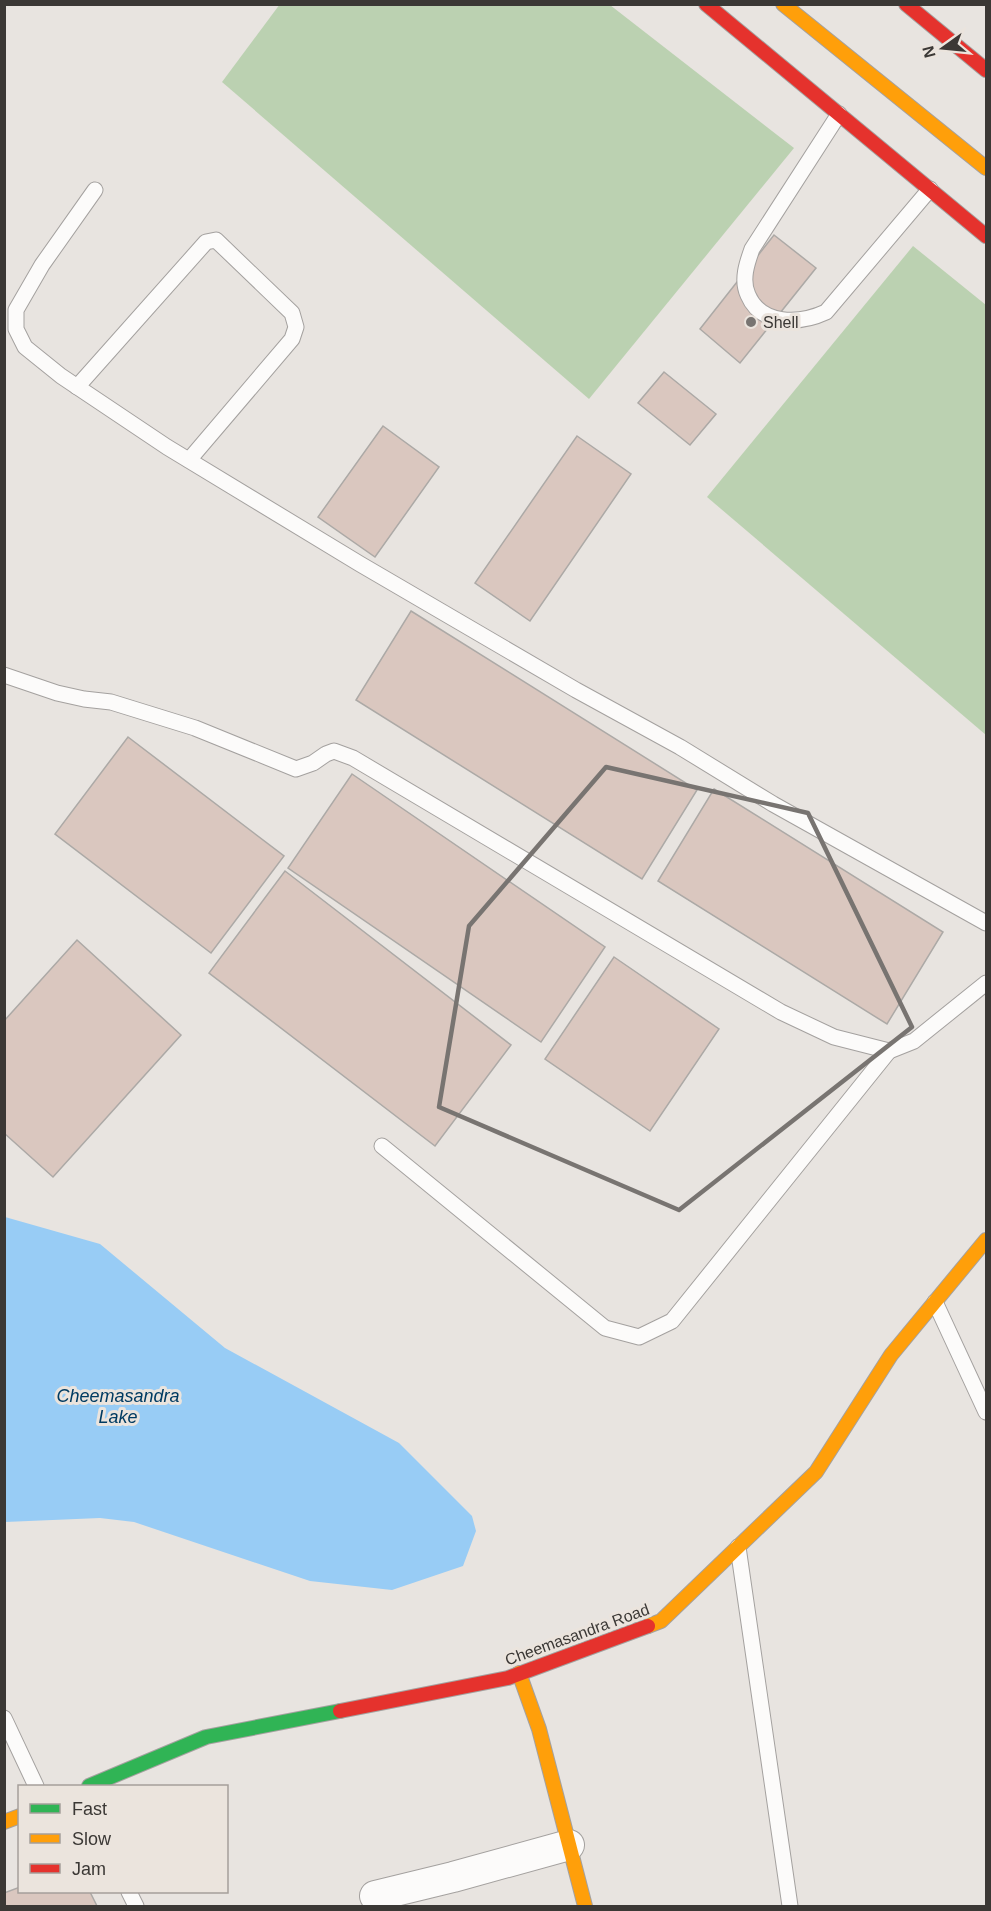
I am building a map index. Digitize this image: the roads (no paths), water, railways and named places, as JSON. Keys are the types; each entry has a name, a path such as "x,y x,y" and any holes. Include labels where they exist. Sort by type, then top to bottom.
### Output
{"main road":[{"path":"706,4 987,236"},
{"path":"783,4 987,168"},
{"path":"906,4 987,70"},
{"name":"Cheemasandra Road","path":"91,1785 206,1737 496,1680 661,1621 816,1472 891,1355 987,1240"},
{"path":"519,1673 539,1730 585,1906"}],"street":[{"path":"375,1896 569,1845"}],"lane":[{"path":"838,114 752,249 746,267 745,282 748,295 757,308 781,320 812,319 826,312 930,189"},
{"path":"95,190 42,265 16,310 16,330 25,347 77,387 189,460 465,626 680,747 773,804 987,923"},
{"path":"77,387 200,248 206,242 216,240 292,313 296,327 292,339 189,460"},
{"path":"4,675 57,693 111,702 195,728 296,769 313,764 334,751 352,758 781,1012 834,1037 888,1052"},
{"path":"382,1146 604,1328 639,1337 672,1321 888,1052 914,1041 987,983"},
{"path":"935,1302 987,1412"},
{"path":"738,1547 790,1906"},
{"path":"4,1718 36,1785"}],"water":[{"name":"Cheemasandra Lake","path":"5,1217 100,1244 225,1348 399,1443 472,1516 476,1531 463,1566 392,1590 310,1581 134,1522 100,1518 5,1522"}],"place":[{"name":"Shell","path":"751,322"}]}
